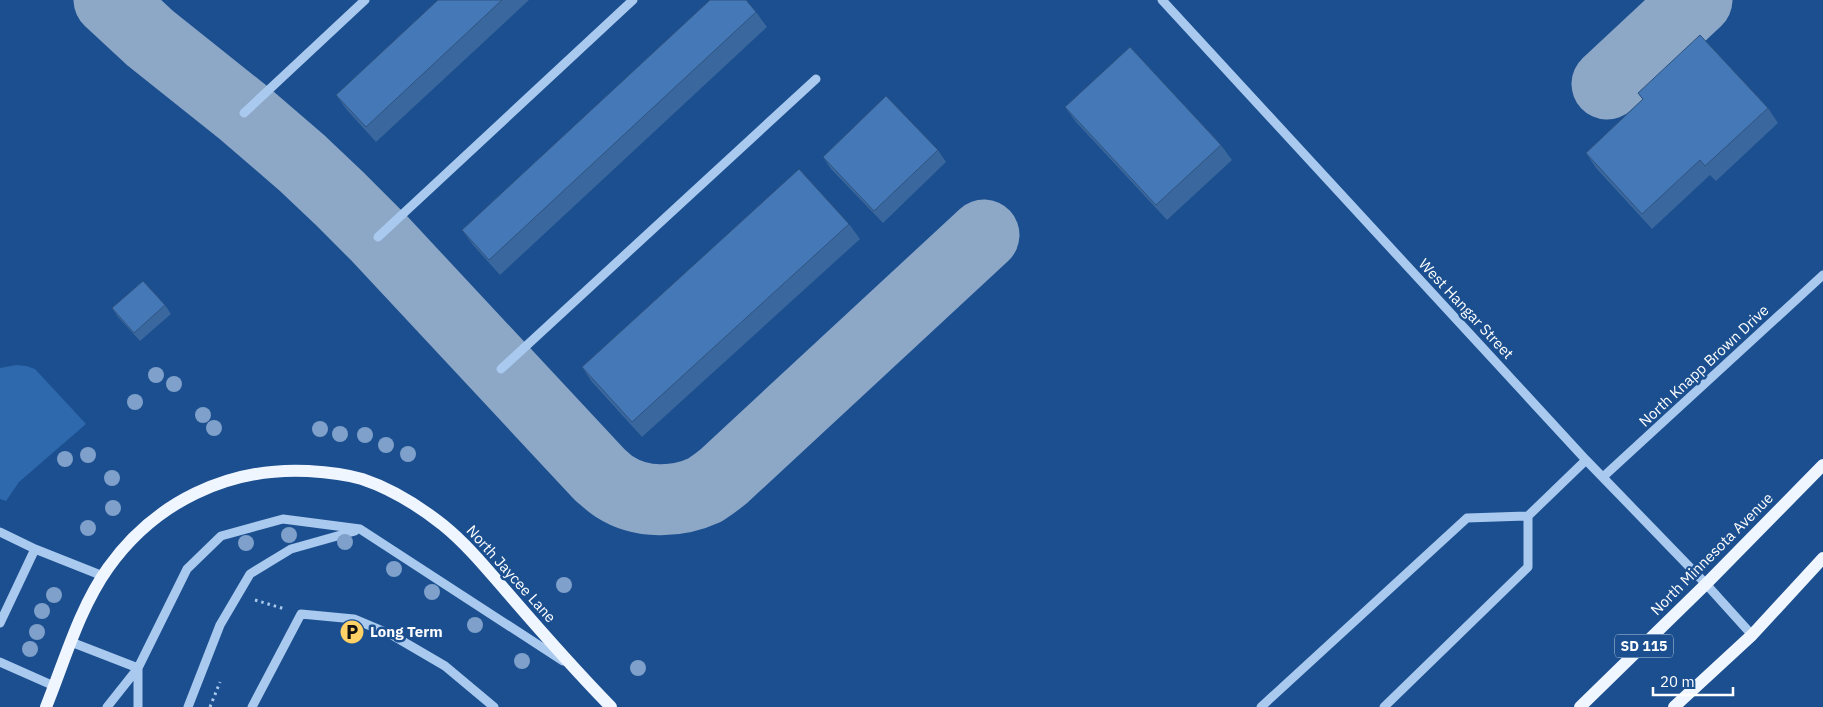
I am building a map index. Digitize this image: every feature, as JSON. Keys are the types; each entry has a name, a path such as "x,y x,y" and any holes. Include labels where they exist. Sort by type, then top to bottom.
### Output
{"main road":[{"name":"North Minnesota Avenue","path":"1580,707 1706,584 1823,465"},
{"name":"North Jaycee Lane","path":"46,707 86,605 103,576 129,542 157,518 185,498 216,483 248,475 288,470 326,472 361,479 390,491 417,506 444,526 471,551 573,668 611,707"},
{"path":"1674,707 1752,635 1823,558"}],"street":[{"path":"244,113 365,0"},
{"path":"378,237 633,0"},
{"name":"West Hangar Street","path":"1162,0 1586,460 1706,584 1752,635"},
{"path":"501,369 816,79"},
{"name":"North Knapp Brown Drive","path":"1603,478 1823,275"},
{"path":"1261,707 1467,518 1528,516 1586,460"},
{"path":"1384,707 1528,567 1528,516"},
{"path":"107,707 138,668 188,569 221,536 283,519 360,529 573,668"},
{"path":"188,707 220,624 250,574 291,549 360,529"},
{"path":"0,532 103,576"},
{"path":"0,623 35,548"},
{"path":"252,707 301,614 354,619 392,635 445,666 494,707"},
{"path":"70,642 138,668"},
{"path":"0,662 54,686"},
{"path":"138,668 138,707"}],"path":[{"path":"250,606 253,599 301,614"},
{"path":"210,707 220,680"}],"shaded area":[{"path":"16,365 35,369 86,424 19,482 6,501 0,499 0,368"}],"building":[{"path":"438,0 502,0 366,127 336,95"},
{"path":"710,0 746,0 756,12 489,260 462,230"},
{"path":"1700,35 1768,108 1705,166 1700,160 1642,214 1586,153 1643,99 1638,93"},
{"path":"1130,47 1221,145 1156,205 1065,107"},
{"path":"886,96 938,150 874,211 823,157"},
{"path":"799,169 849,224 632,422 582,367"},
{"path":"143,281 165,305 134,333 112,308"}],"taxiway":[{"path":"109,0 150,38 244,113 302,163 378,237 600,475 625,493 636,496 659,500 683,497 705,490 717,482 984,235"},
{"path":"1607,84 1697,0"}],"place":[{"name":"Long Term","path":"352,632"}]}
